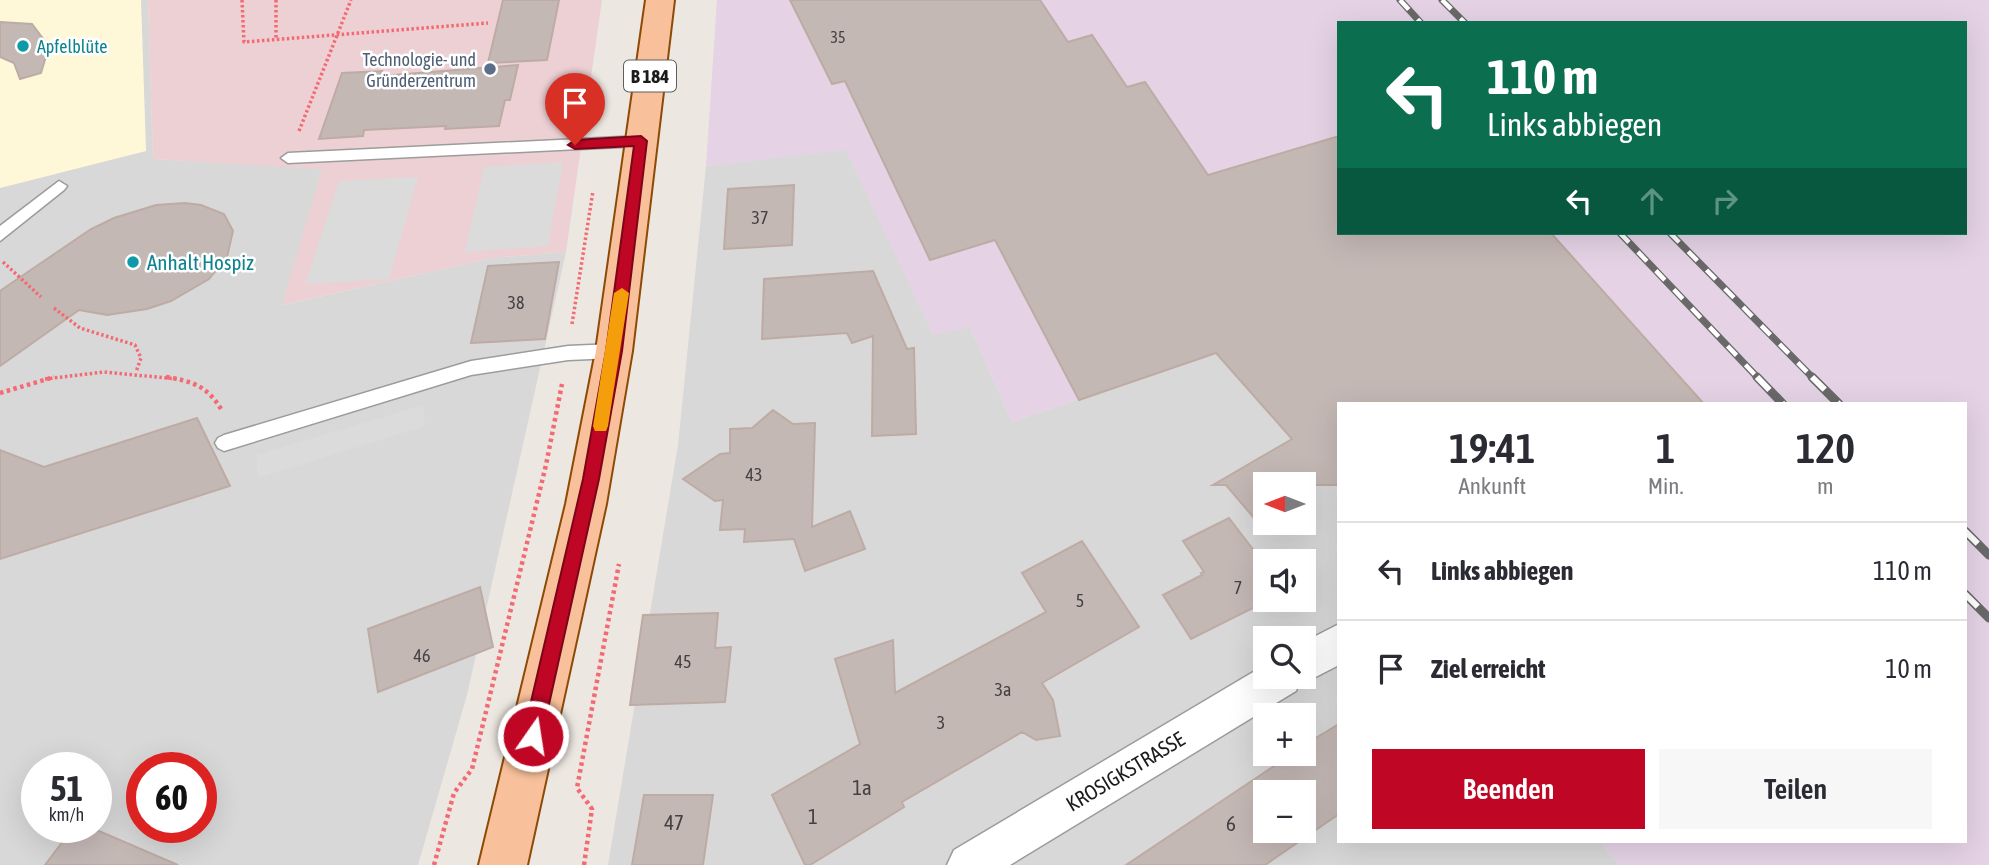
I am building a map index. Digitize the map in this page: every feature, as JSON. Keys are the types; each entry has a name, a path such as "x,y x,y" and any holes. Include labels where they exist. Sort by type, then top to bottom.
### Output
{"main road":[{"name":"B 184","path":"503,865 586,504 614,351 660,0"}],"street":[{"path":"1316,657 1337,644"},
{"name":"KROSIGKSTRASSE","path":"969,865 1262,689"}],"lane":[{"path":"288,158 641,141"},
{"path":"0,235 60,186"},
{"path":"224,443 471,368 568,353 614,351"}],"path":[{"path":"242,0 244,42 488,23"},
{"path":"276,0 276,39"},
{"path":"288,158 351,0"},
{"path":"434,865 454,793 472,769 546,465 568,353 600,144"},
{"path":"0,259 41,297"},
{"path":"54,309 80,328 135,345 142,354 142,363 136,372"},
{"path":"0,393 28,383 65,376 136,372 198,384 213,395 221,409"},
{"path":"584,865 592,809"}],"shaded area":[{"path":"0,0 148,0 153,159 323,168 283,305 492,258 566,252 467,695 418,865 0,865"},
{"path":"0,0 141,0 146,151 0,188"},
{"path":"148,0 602,0 566,252 492,258 282,305 322,169 153,159"},
{"path":"717,0 1989,0 1989,865 1619,865 1601,843 1967,843 1967,402 1337,402 1337,491 1216,353 1012,422 970,327 933,335 846,150 706,166"},
{"path":"846,149 933,334 970,327 1012,422 1216,353 1337,491 1337,843 1601,843 1619,865 608,865 678,445 706,166"},
{"path":"563,162 548,246 465,252 484,167"},
{"path":"418,177 389,279 305,284 339,181"},
{"path":"423,405 425,426 258,478 256,455"}],"building":[{"path":"503,0 559,0 547,60 488,63"},
{"path":"790,0 1040,0 1068,42 1092,35 1127,87 1145,82 1208,175 1337,137 1337,235 1553,235 1702,402 1337,402 1337,485 1316,485 1316,472 1253,472 1253,517 1226,485 1213,485 1292,439 1216,353 1079,400 995,240 930,260 845,81 832,84"},
{"name":"Apfelblüte","path":"0,22 32,24 44,40 47,53 41,73 20,79 14,63 0,57"},
{"name":"Technologie- und Gründerzentrum","path":"518,65 510,100 505,100 499,126 364,130 363,136 319,139 342,73 382,71 380,76"},
{"path":"794,185 792,245 724,249 728,189"},
{"name":"Anhalt Hospiz","path":"156,205 201,205 224,214 233,231 227,257 209,279 171,301 147,309 107,315 79,310 0,366 0,291 91,229 114,218"},
{"path":"559,262 545,339 471,343 488,266"},
{"path":"873,271 907,349 914,348 916,434 872,436 873,336 852,343 847,333 762,339 764,279"},
{"path":"773,410 793,424 815,423 812,527 850,511 865,549 805,571 794,539 744,542 745,529 720,530 723,500 715,501 683,479 720,454 730,453 730,429 752,428"},
{"path":"197,418 230,486 0,559 0,450 44,467"},
{"path":"1229,518 1253,549 1253,608 1191,639 1163,595 1204,572 1183,541"},
{"path":"1082,541 1139,627 1042,683 1053,700 1060,736 1036,740 1022,732 902,802 904,807 810,865 805,865 772,795 860,744 835,659 893,640 895,693 1046,612 1022,573"},
{"path":"480,587 493,647 378,692 368,629"},
{"path":"718,613 715,648 731,647 725,702 630,705 643,615"},
{"path":"1337,725 1337,815 1316,830 1316,780 1253,780 1274,766 1316,766 1316,738"},
{"path":"1253,780 1253,843 1297,843 1265,865 1126,865"},
{"path":"644,795 713,795 703,865 632,865"},
{"path":"112,837 178,865 45,865 62,843 112,843"}],"railway":[{"path":"1400,0 1419,21"},
{"path":"1442,0 1463,21"},
{"path":"1622,235 1759,379"},
{"path":"1672,235 1814,379"},
{"path":"1757,377 1781,402"},
{"path":"1814,379 1837,402"},
{"path":"1967,533 1989,555"},
{"path":"1967,596 1989,618"}],"slow traffic":[{"path":"601,426 622,293"}],"place":[{"name":"Apfelblüte","path":"23,46"},
{"name":"Technologie- und Gründerzentrum","path":"490,69"},
{"name":"Anhalt Hospiz","path":"133,262"}],"route":[{"path":"533,736 591,479 614,351 641,141 575,145"}]}
